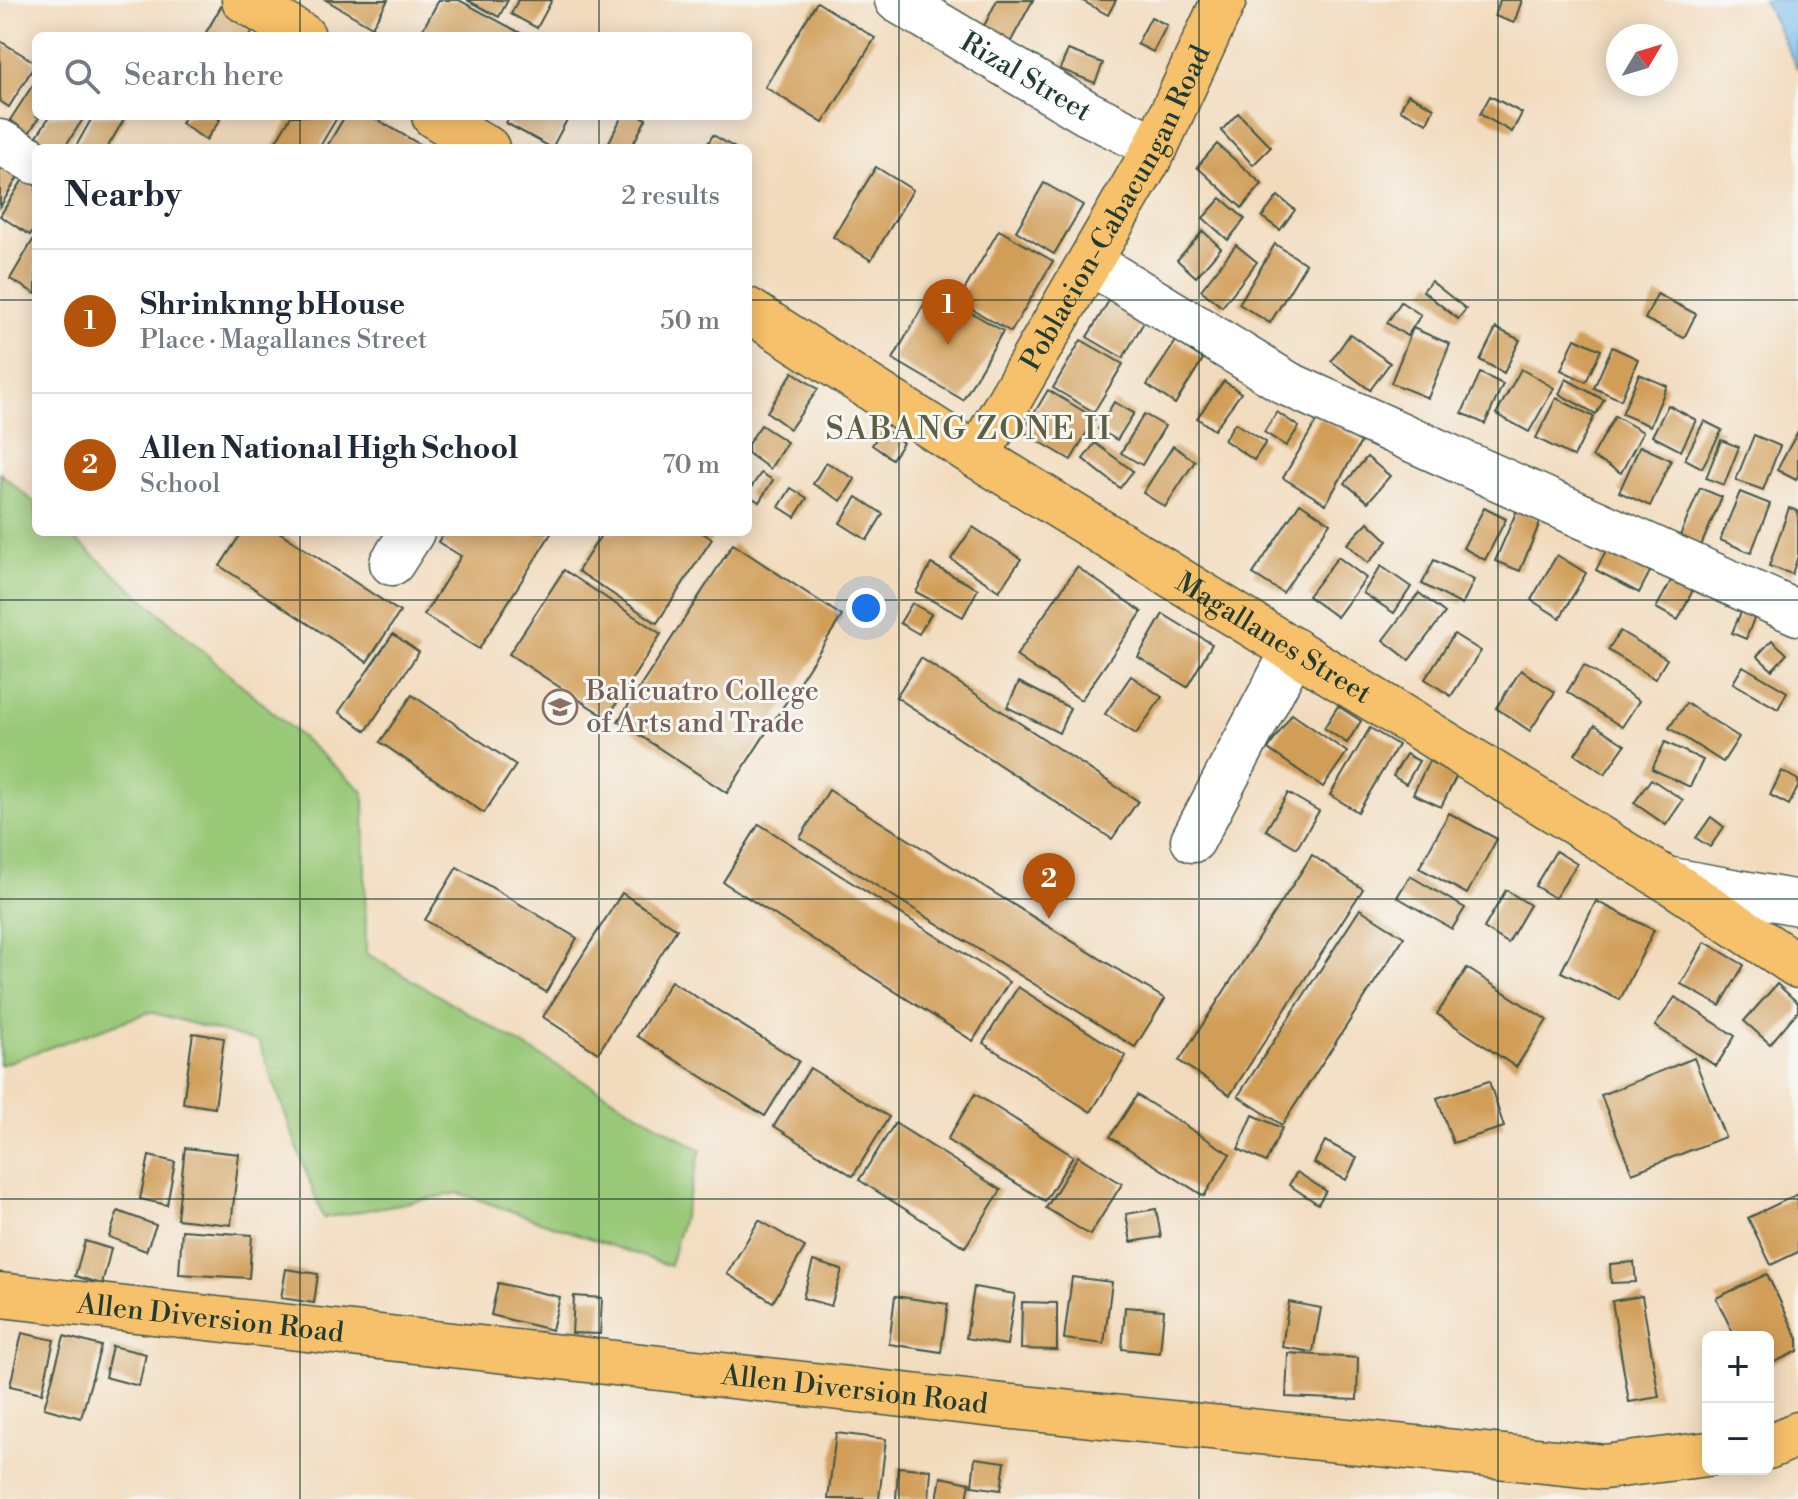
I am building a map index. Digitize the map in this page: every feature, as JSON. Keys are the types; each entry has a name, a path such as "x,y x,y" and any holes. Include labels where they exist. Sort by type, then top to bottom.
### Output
{"main road":[{"path":"244,0 296,32"},
{"name":"Poblacion-Cabacungan Road","path":"977,456 1156,147 1224,0"},
{"path":"441,120 480,144"},
{"name":"Magallanes Street","path":"752,313 977,456 1666,879 1798,966"},
{"path":"897,404 941,412 967,412 983,408 1018,385"},
{"name":"Allen Diversion Road","path":"0,1295 987,1404 1604,1467 1702,1455"},
{"path":"1774,1444 1798,1434"}],"street":[{"name":"Rizal Street","path":"897,0 1087,113 1156,147"},
{"path":"0,142 32,160"},
{"path":"1090,262 1288,384 1798,613"},
{"path":"1193,840 1294,650"},
{"path":"1666,879 1798,903"}],"green space":[{"path":"0,473 32,501 32,536 72,536 364,792 366,953 701,1150 670,1266 459,1193 323,1218 259,1042 150,1012 0,1065"}],"water":[{"path":"1763,0 1798,0 1798,70 1766,4"}],"building":[{"path":"326,0 388,0 372,27"},
{"path":"439,0 459,0 519,32 421,32"},
{"path":"467,0 508,0 499,17"},
{"path":"518,0 552,0 537,28 511,14"},
{"path":"997,0 1033,0 1010,43 983,28"},
{"path":"1081,0 1116,0 1108,15"},
{"path":"1500,0 1522,0 1514,23 1495,16"},
{"path":"817,2 875,38 823,123 765,87"},
{"path":"223,3 257,24 252,32 206,32"},
{"path":"1151,17 1167,25 1153,52 1137,44"},
{"path":"0,41 32,61 32,70 9,107 0,101"},
{"path":"1068,50 1103,63 1095,83 1060,69"},
{"path":"32,86 32,120 37,120 29,133 10,120"},
{"path":"1408,94 1434,108 1427,123 1400,110"},
{"path":"1490,96 1522,113 1512,132 1480,114"},
{"path":"1238,113 1271,147 1253,165 1221,131"},
{"path":"47,120 82,120 67,144 49,144 37,136"},
{"path":"91,120 124,120 109,144 77,144"},
{"path":"183,120 220,120 206,140 181,123"},
{"path":"289,120 336,120 321,144 274,144"},
{"path":"343,120 378,120 419,144 328,144"},
{"path":"508,120 567,120 554,144 545,144 506,123"},
{"path":"620,120 645,120 633,144 608,144"},
{"path":"713,135 728,144 707,144"},
{"path":"1217,144 1262,184 1242,208 1197,167"},
{"path":"0,151 25,165 0,207"},
{"path":"876,167 913,190 871,260 833,237"},
{"path":"24,178 32,183 30,235 0,216"},
{"path":"1044,183 1083,205 1054,254 1016,231"},
{"path":"1278,196 1295,210 1280,230 1262,217"},
{"path":"1221,198 1245,219 1228,240 1203,218"},
{"path":"999,230 1053,261 1011,332 958,301"},
{"path":"1203,231 1221,248 1196,277 1177,260"},
{"path":"32,242 32,292 10,279"},
{"path":"1275,244 1306,264 1270,323 1239,304"},
{"path":"1236,245 1257,262 1222,307 1201,290"},
{"path":"1431,281 1466,309 1458,319 1423,291"},
{"path":"932,290 1003,331 963,400 893,359"},
{"path":"1113,294 1148,315 1123,358 1087,337"},
{"path":"1657,294 1696,314 1684,338 1645,319"},
{"path":"1401,302 1421,315 1407,336 1387,323"},
{"path":"1413,328 1450,344 1428,398 1391,383"},
{"path":"1496,328 1520,340 1504,373 1480,360"},
{"path":"1350,334 1390,363 1370,390 1331,361"},
{"path":"1575,338 1601,350 1586,382 1561,370"},
{"path":"1081,340 1123,364 1094,412 1053,388"},
{"path":"1176,341 1203,359 1175,404 1147,385"},
{"path":"1612,347 1638,359 1621,400 1594,388"},
{"path":"1521,369 1554,388 1529,432 1496,414"},
{"path":"793,372 818,389 790,429 767,412"},
{"path":"1480,373 1503,384 1485,424 1462,413"},
{"path":"1639,374 1667,386 1650,426 1622,414"},
{"path":"1566,379 1604,400 1596,414 1559,394"},
{"path":"1224,381 1241,393 1214,430 1197,418"},
{"path":"1048,390 1095,418 1071,460 1023,432"},
{"path":"1556,398 1594,417 1574,457 1536,438"},
{"path":"1114,402 1134,413 1117,440 1098,429"},
{"path":"1668,405 1696,420 1681,451 1652,436"},
{"path":"1277,412 1299,427 1286,446 1264,432"},
{"path":"1144,414 1165,426 1142,465 1121,453"},
{"path":"1615,416 1643,432 1621,473 1592,457"},
{"path":"1319,417 1361,442 1326,504 1283,478"},
{"path":"1704,421 1722,430 1702,468 1685,459"},
{"path":"1235,423 1266,442 1254,460 1224,440"},
{"path":"761,425 787,442 770,469 752,456 752,438"},
{"path":"883,428 903,443 892,459 872,445"},
{"path":"1798,431 1798,475 1796,480 1777,470"},
{"path":"1754,435 1780,446 1763,490 1736,480"},
{"path":"1721,440 1739,447 1724,485 1706,478"},
{"path":"1095,443 1133,471 1120,488 1083,459"},
{"path":"1173,446 1195,461 1165,507 1143,493"},
{"path":"1640,446 1671,460 1650,506 1619,492"},
{"path":"1367,457 1390,476 1368,502 1345,483"},
{"path":"826,462 855,479 841,501 813,484"},
{"path":"761,473 773,480 759,502 752,498 752,486"},
{"path":"791,488 807,498 795,517 779,507"},
{"path":"1700,488 1722,497 1701,546 1680,536"},
{"path":"1740,492 1770,504 1751,553 1720,540"},
{"path":"857,497 883,514 867,540 840,523"},
{"path":"1300,503 1330,523 1283,593 1253,574"},
{"path":"1484,508 1506,519 1485,560 1463,548"},
{"path":"1789,508 1798,511 1798,556 1792,574 1769,566"},
{"path":"1517,510 1541,520 1520,571 1495,561"},
{"path":"1368,522 1388,541 1368,563 1347,544"},
{"path":"973,527 1021,559 999,591 951,559"},
{"path":"239,536 285,536 400,612 367,662 220,566"},
{"path":"442,536 550,536 479,649 424,615 461,556 438,542"},
{"path":"600,536 707,536 712,539 657,623 578,571"},
{"path":"1610,543 1653,566 1639,593 1596,570"},
{"path":"733,544 842,616 727,793 618,721"},
{"path":"1557,555 1586,573 1560,618 1531,600"},
{"path":"1338,557 1366,578 1337,617 1308,596"},
{"path":"1434,560 1474,580 1462,605 1422,584"},
{"path":"931,564 978,589 963,617 916,592"},
{"path":"1381,566 1411,587 1394,613 1363,593"},
{"path":"1077,567 1142,612 1081,700 1016,656"},
{"path":"564,570 661,634 607,718 509,654"},
{"path":"1672,579 1693,590 1678,620 1656,608"},
{"path":"1419,593 1445,613 1409,660 1383,640"},
{"path":"912,603 931,614 919,634 900,623"},
{"path":"1743,607 1756,613 1746,639 1732,633"},
{"path":"1163,614 1212,644 1187,687 1138,657"},
{"path":"1620,631 1667,659 1655,679 1608,650"},
{"path":"393,634 419,652 366,731 339,712"},
{"path":"1454,634 1481,651 1451,696 1425,679"},
{"path":"1772,640 1787,654 1772,670 1757,656"},
{"path":"921,658 1138,801 1112,839 896,697"},
{"path":"1584,665 1639,701 1622,727 1567,692"},
{"path":"1743,666 1787,692 1778,709 1733,683"},
{"path":"1521,670 1555,692 1530,731 1496,708"},
{"path":"1131,676 1162,697 1136,734 1105,714"},
{"path":"1019,682 1070,708 1059,733 1007,707"},
{"path":"412,695 516,765 484,813 380,742"},
{"path":"1686,703 1739,737 1723,762 1669,728"},
{"path":"1338,706 1361,721 1347,743 1324,728"},
{"path":"1292,714 1347,752 1323,787 1268,749"},
{"path":"1595,725 1625,745 1605,774 1575,754"},
{"path":"1370,728 1398,745 1358,812 1330,795"},
{"path":"1665,742 1703,760 1690,787 1652,769"},
{"path":"1406,754 1419,761 1406,784 1393,776"},
{"path":"1429,761 1457,775 1441,807 1413,794"},
{"path":"1782,771 1798,780 1789,805 1770,795"},
{"path":"1651,779 1683,800 1666,825 1634,803"},
{"path":"829,790 1165,999 1135,1047 800,838"},
{"path":"1288,793 1319,811 1297,848 1266,830"},
{"path":"1449,813 1497,839 1467,894 1419,868"},
{"path":"1711,817 1724,827 1710,847 1696,838"},
{"path":"759,824 1009,982 973,1041 723,882"},
{"path":"1556,851 1577,864 1555,898 1535,886"},
{"path":"1312,855 1363,889 1230,1095 1179,1061"},
{"path":"457,867 577,938 546,992 425,920"},
{"path":"1410,876 1465,908 1452,929 1397,897"},
{"path":"1506,890 1530,905 1508,943 1484,928"},
{"path":"622,893 677,929 598,1053 543,1017"},
{"path":"1596,901 1654,930 1620,1000 1561,972"},
{"path":"1360,909 1404,937 1282,1125 1238,1096"},
{"path":"1705,942 1744,965 1720,1006 1681,984"},
{"path":"1467,968 1547,1020 1516,1067 1437,1014"},
{"path":"671,981 799,1061 765,1116 637,1036"},
{"path":"1777,984 1798,1003 1798,1011 1770,1044 1744,1021"},
{"path":"1018,987 1126,1056 1091,1112 983,1043"},
{"path":"1675,997 1735,1036 1716,1066 1655,1026"},
{"path":"193,1033 224,1038 215,1108 183,1103"},
{"path":"1694,1058 1725,1137 1632,1173 1601,1095"},
{"path":"810,1068 889,1117 853,1176 774,1126"},
{"path":"1489,1081 1504,1127 1453,1143 1437,1098"},
{"path":"975,1094 1073,1156 1045,1201 947,1140"},
{"path":"1137,1095 1230,1154 1204,1196 1110,1137"},
{"path":"1253,1115 1282,1128 1266,1162 1238,1149"},
{"path":"895,1123 1001,1190 965,1247 859,1180"},
{"path":"1325,1141 1357,1158 1346,1180 1314,1163"},
{"path":"185,1148 239,1154 231,1225 177,1219"},
{"path":"149,1156 175,1162 167,1205 140,1199"},
{"path":"1078,1156 1122,1184 1090,1235 1046,1208"},
{"path":"1297,1172 1326,1191 1318,1204 1289,1185"},
{"path":"1798,1194 1798,1252 1771,1265 1748,1218"},
{"path":"1156,1209 1161,1237 1131,1242 1126,1214"},
{"path":"118,1211 156,1225 146,1251 109,1237"},
{"path":"759,1220 805,1247 773,1302 727,1274"},
{"path":"182,1230 252,1235 249,1278 179,1274"},
{"path":"85,1241 111,1249 102,1284 75,1276"},
{"path":"813,1261 842,1270 831,1306 803,1298"},
{"path":"1634,1262 1636,1282 1611,1283 1610,1264"},
{"path":"286,1269 318,1274 314,1303 281,1298"},
{"path":"1767,1274 1798,1339 1798,1351 1774,1362 1774,1331 1732,1331 1716,1298"},
{"path":"1072,1277 1112,1282 1104,1344 1064,1339"},
{"path":"498,1283 560,1297 552,1330 491,1315"},
{"path":"974,1287 1015,1294 1007,1345 966,1338"},
{"path":"574,1296 602,1298 600,1334 572,1333"},
{"path":"895,1296 948,1304 941,1352 889,1344"},
{"path":"1642,1296 1659,1397 1629,1402 1612,1301"},
{"path":"1022,1302 1057,1303 1057,1350 1021,1349"},
{"path":"1289,1302 1321,1308 1313,1352 1282,1347"},
{"path":"1125,1307 1164,1310 1160,1353 1122,1349"},
{"path":"22,1333 54,1340 42,1393 10,1386"},
{"path":"64,1336 101,1346 81,1418 44,1408"},
{"path":"112,1346 146,1354 139,1386 105,1377"},
{"path":"1288,1353 1358,1358 1357,1400 1286,1397"},
{"path":"836,1433 886,1439 879,1499 828,1499"},
{"path":"975,1458 1005,1462 1001,1490 972,1486"},
{"path":"898,1467 931,1470 929,1499 896,1499"},
{"path":"941,1477 970,1483 967,1499 937,1499"}],"place":[{"name":"Shrinknng bHouse","path":"948,345"},
{"name":"Balicuatro College of Arts and Trade","path":"560,707"},
{"name":"Allen National High School","path":"1049,919"}],"district":[{"name":"SABANG ZONE II","path":"969,429"}]}
